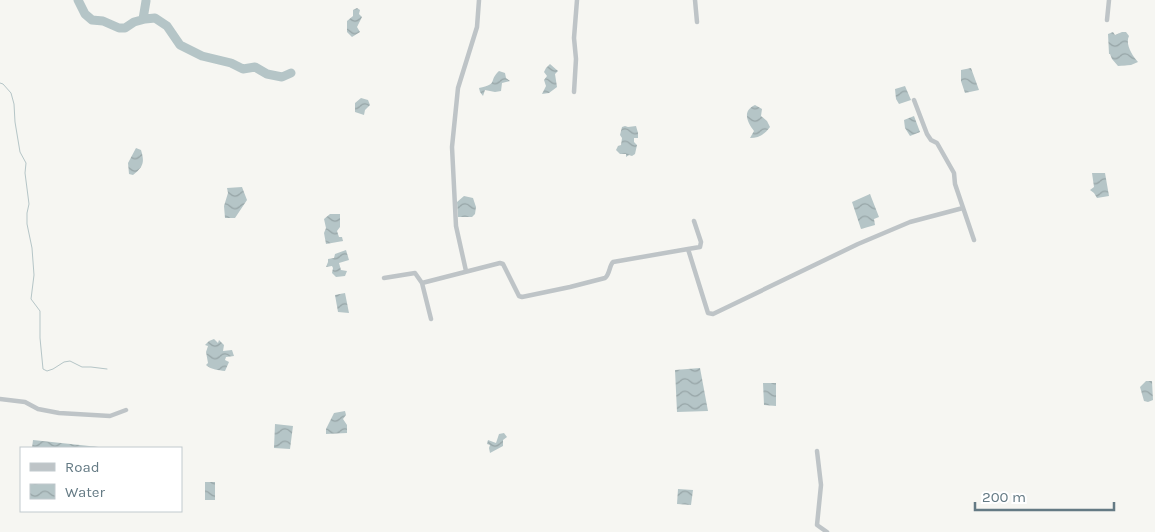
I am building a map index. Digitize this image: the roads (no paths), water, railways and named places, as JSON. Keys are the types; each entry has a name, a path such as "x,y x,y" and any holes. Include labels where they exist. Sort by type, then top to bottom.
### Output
{"street":[{"path":"466,272 456,226 452,147 458,88 477,26 480,0"},
{"path":"574,92 576,0"},
{"path":"696,0 697,22"},
{"path":"1107,20 1110,0"},
{"path":"914,100 927,134 931,140 937,143 954,173 955,184 974,240"},
{"path":"688,249 708,313 711,314 858,244 910,222 963,208"},
{"path":"422,283 503,264 519,296 522,297 570,287 606,278 613,262 700,247 701,242 694,221"},
{"path":"384,278 414,272 422,283 431,319"},
{"path":"0,399 24,402 38,410 59,413 110,416 126,410"},
{"path":"817,451 820,485 817,525 827,532"}],"water":[{"path":"357,8 360,10 359,14 362,17 357,27 360,32 352,37 347,32 347,21 353,16 353,10"},
{"path":"1113,32 1115,35 1126,32 1129,36 1130,49 1138,62 1131,65 1118,66 1112,59 1109,54 1108,34"},
{"path":"550,64 558,71 555,74 557,87 549,93 542,94 546,86 544,80 547,76 544,72"},
{"path":"971,68 979,90 965,93 961,81 961,70"},
{"path":"499,71 505,73 506,78 510,81 502,83 501,91 485,90 483,96 479,88 491,84"},
{"path":"905,86 911,100 899,104 896,99 895,89"},
{"path":"361,98 368,100 370,105 365,110 364,115 355,112 355,103"},
{"path":"755,105 762,109 761,116 770,127 762,135 750,138 754,131 749,124 747,113"},
{"path":"914,116 920,132 910,136 905,128 904,120"},
{"path":"636,126 638,133 638,138 634,138 634,142 637,145 635,154 626,157 626,154 620,154 616,150 621,145 622,138 620,135 622,127"},
{"path":"136,148 141,150 143,162 139,170 133,175 129,174 128,163"},
{"path":"1092,173 1105,173 1109,196 1097,198 1090,190 1094,187"},
{"path":"242,187 247,200 235,218 225,218 224,206 228,193 227,188"},
{"path":"870,194 879,217 874,219 875,225 861,229 852,202"},
{"path":"464,196 473,198 476,207 475,214 472,217 458,217 457,202"},
{"path":"330,214 340,214 340,227 337,231 343,241 326,244 324,219"},
{"path":"346,250 349,260 339,263 341,270 347,271 345,276 336,277 332,273 332,266 326,267 328,259 334,258 335,254"},
{"path":"345,293 349,313 338,312 335,295"},
{"path":"214,339 218,343 219,340 224,345 223,351 232,350 234,356 226,357 225,360 229,362 225,371 213,369 206,365 208,363 206,352 208,346 205,345"},
{"path":"700,368 708,411 677,412 675,370"},
{"path":"1146,381 1152,381 1153,400 1148,402 1144,401 1140,387"},
{"path":"763,383 776,383 776,406 764,405"},
{"path":"345,411 346,415 343,419 347,425 347,433 326,434 326,429 334,413"},
{"path":"275,424 293,426 290,449 274,448"},
{"path":"504,433 507,437 503,440 503,446 490,453 490,445 487,444 488,440 496,443 499,434"},
{"path":"33,440 99,447 32,447"},
{"path":"205,482 215,482 215,500 205,500"},
{"path":"678,489 693,490 691,505 677,504"}],"waterway":[{"path":"78,0 85,14 92,20 103,21 119,28 125,28 134,22 155,18 167,26 180,45 202,56 231,63 243,69 255,67 267,74 282,77 291,73"},
{"path":"143,19 146,1"},
{"path":"0,83 11,93 20,152 26,163 25,173 29,204 27,224 32,248 34,275 31,299 40,311 43,369 47,371 70,361 82,367 107,369"}]}
